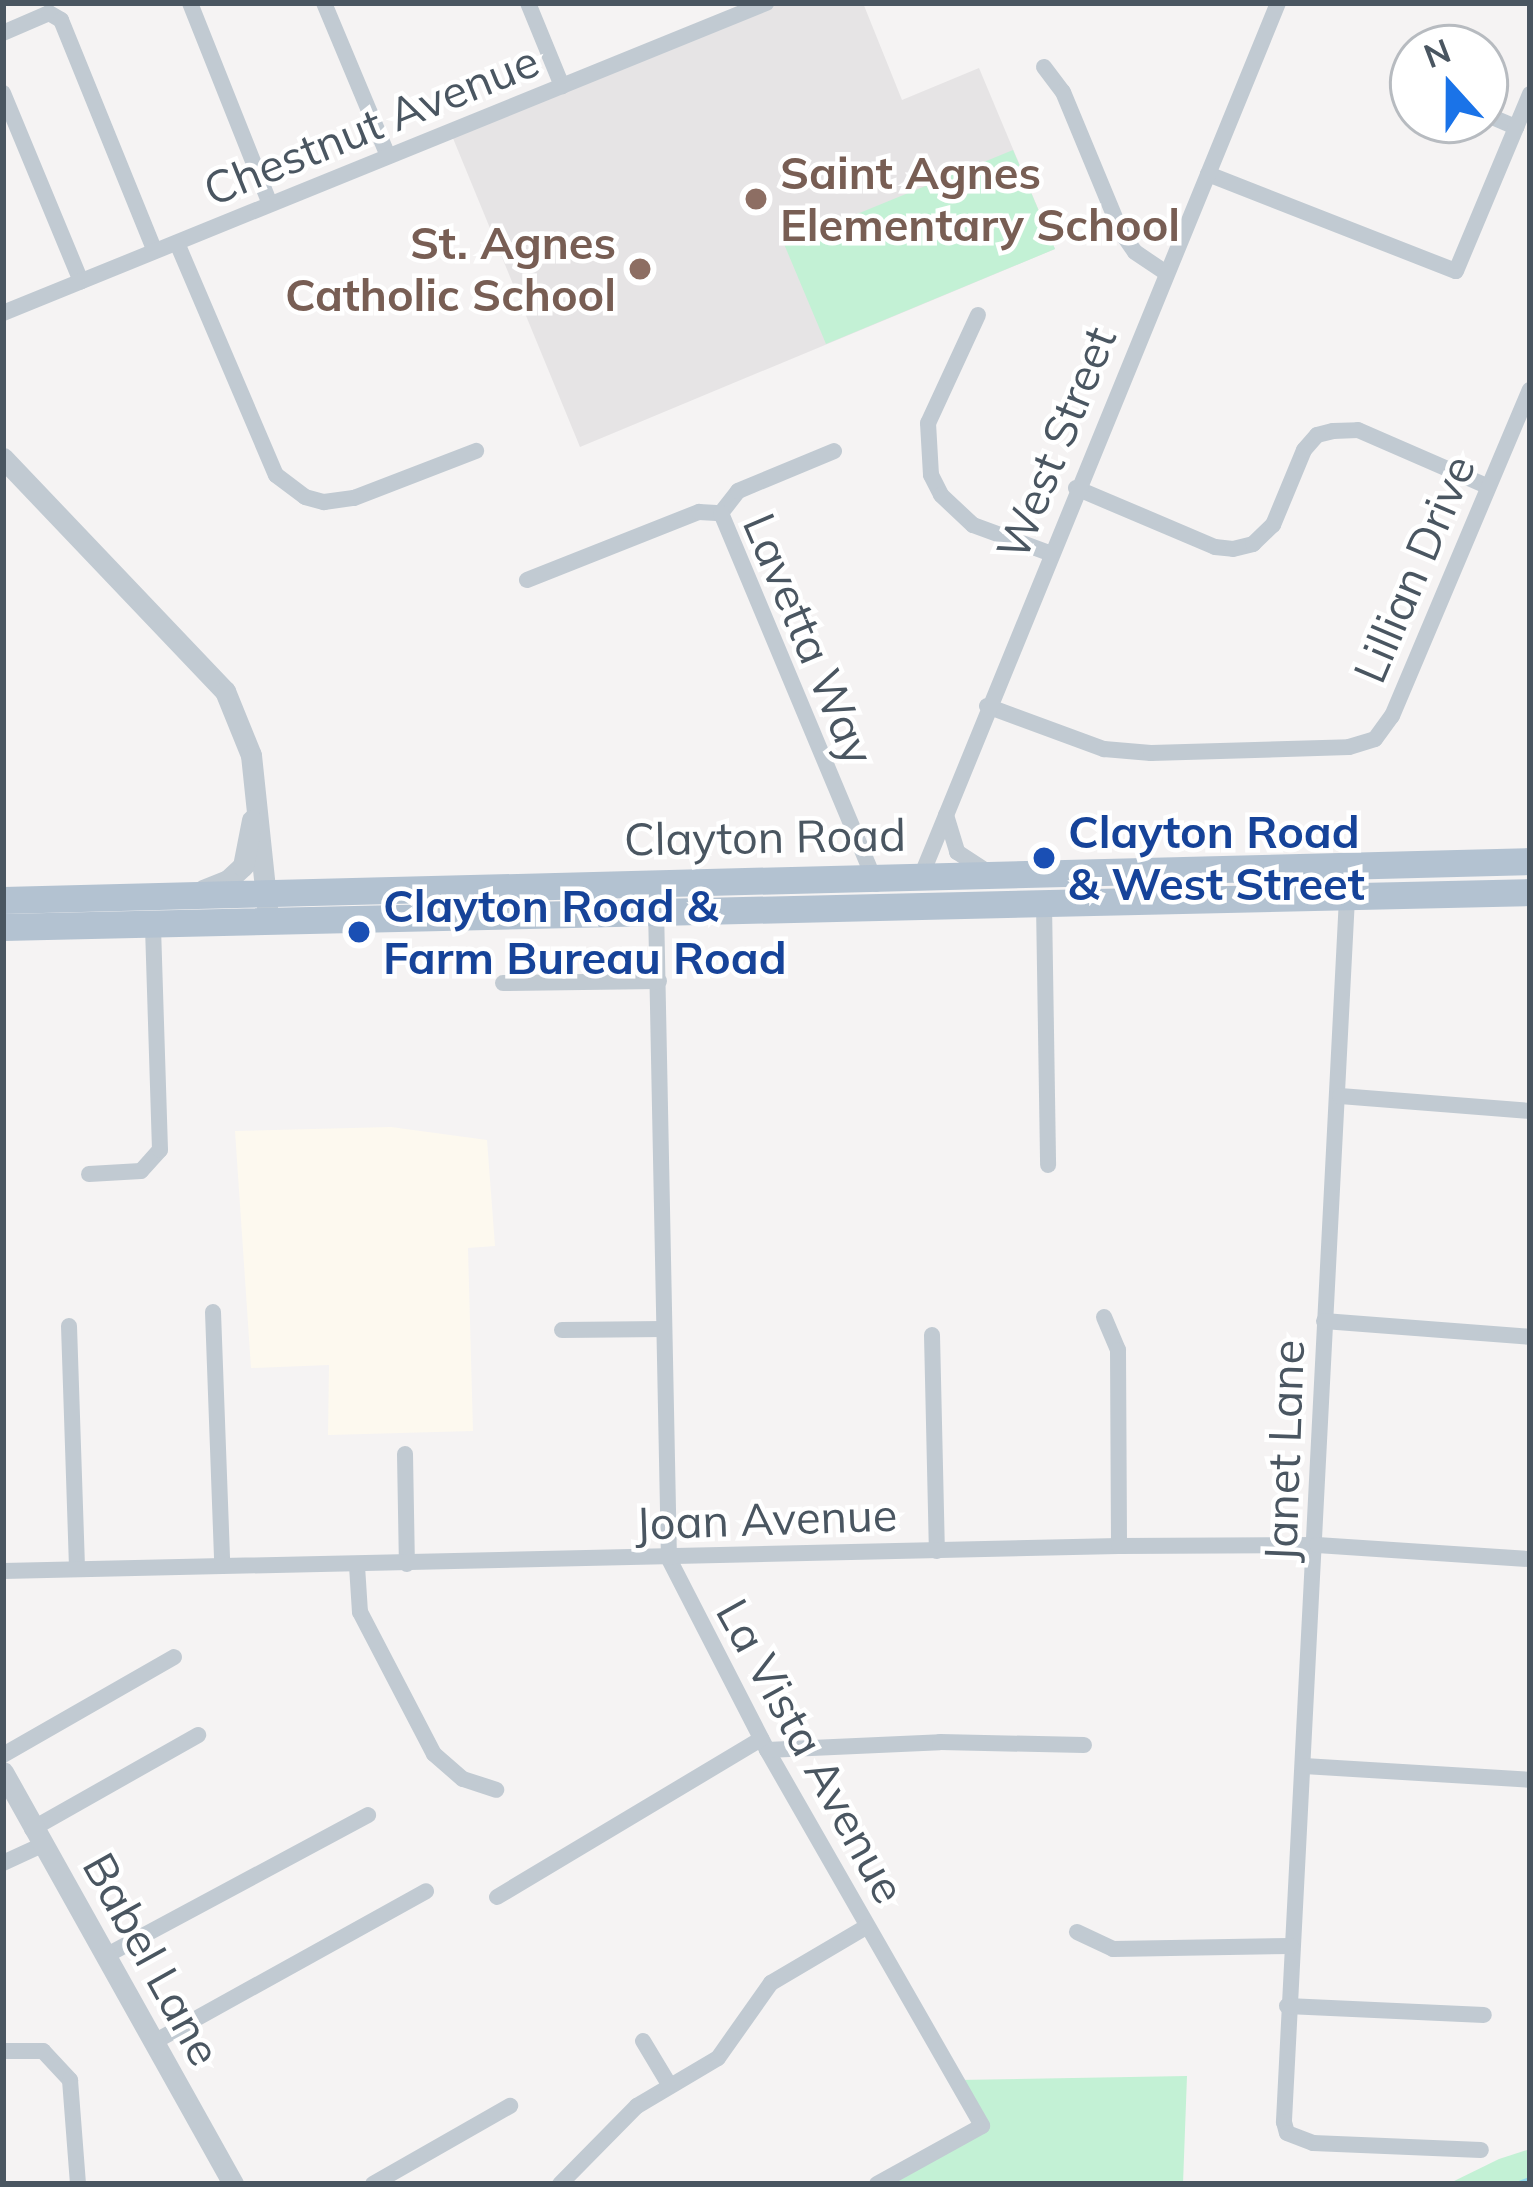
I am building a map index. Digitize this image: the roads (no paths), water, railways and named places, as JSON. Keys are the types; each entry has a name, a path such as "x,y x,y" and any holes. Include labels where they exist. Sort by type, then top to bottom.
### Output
{"main road":[{"name":"Clayton Road","path":"3,900 1530,861"},
{"name":"Clayton Road","path":"3,927 1530,892"}],"street":[{"path":"190,3 270,204"},
{"path":"324,3 388,156"},
{"path":"528,3 562,86"},
{"name":"Chestnut Avenue","path":"3,313 766,3"},
{"name":"West Street","path":"896,907 922,876 987,706 1278,3"},
{"path":"3,33 49,13 61,20 155,251"},
{"path":"1044,67 1063,92 1121,232 1135,252 1166,273"},
{"path":"3,93 81,280"},
{"path":"1208,174 1456,271 1530,94"},
{"path":"1509,124 1516,127"},
{"path":"177,243 276,475 305,496 324,502 354,498 476,451"},
{"path":"978,315 928,423 931,475 941,495 974,525 1049,554"},
{"name":"Lillian Drive","path":"987,706 1104,749 1151,753 1349,747 1375,739 1392,716 1530,390"},
{"path":"1076,488 1215,547 1233,549 1252,544 1273,525 1304,450 1316,435 1358,430 1487,487"},
{"path":"721,513 738,491 834,451"},
{"path":"3,458 225,691 251,754 268,891 266,920"},
{"name":"Lavetta Way","path":"527,580 699,512 721,513 870,878 896,907"},
{"path":"194,893 228,880 243,866 256,789"},
{"path":"946,814 965,861 997,874"},
{"path":"815,879 837,871 857,844"},
{"name":"La Vista Avenue","path":"656,882 669,1559 764,1745 982,2126 877,2184"},
{"name":"Janet Lane","path":"1347,898 1340,1096 1313,1524 1318,1545 1287,2006 1288,2133 1313,2143 1481,2150"},
{"path":"1044,904 1048,1165"},
{"path":"89,1174 141,1171 160,1150 153,923"},
{"path":"503,983 659,981"},
{"path":"1340,1096 1530,1111"},
{"path":"213,1312 222,1563"},
{"path":"1104,1317 1118,1350 1120,1546"},
{"path":"1324,1321 1530,1337"},
{"path":"69,1326 77,1569"},
{"path":"562,1330 664,1329"},
{"path":"932,1334 937,1551"},
{"path":"405,1454 407,1564"},
{"name":"Joan Avenue","path":"3,1571 1120,1546 1318,1545 1530,1559"},
{"path":"357,1566 360,1612 434,1754 463,1779 496,1790"},
{"path":"3,1754 174,1657"},
{"path":"3,1863 199,1735"},
{"path":"497,1897 764,1745 1084,1745"},
{"path":"1304,1766 1530,1780"},
{"name":"Babel Lane","path":"3,1772 109,1954 233,2184"},
{"path":"109,1954 368,1816"},
{"path":"154,2042 426,1891"},
{"path":"560,2184 637,2107 733,2044 771,1983 866,1927"},
{"path":"1077,1932 1113,1949 1291,1946"},
{"path":"1287,2006 1484,2014"},
{"path":"643,2041 670,2086"},
{"path":"3,2051 43,2050 70,2080 77,2184"},
{"path":"373,2184 510,2106"}],"waterway":[{"path":"1516,2184 1530,2179"}],"place":[{"name":"Saint Agnes Elementary School","path":"756,199"},
{"name":"St. Agnes Catholic School","path":"640,269"},
{"name":"Clayton Road & West Street","path":"1044,858"},
{"name":"Clayton Road & Farm Bureau Road","path":"359,932"}]}
